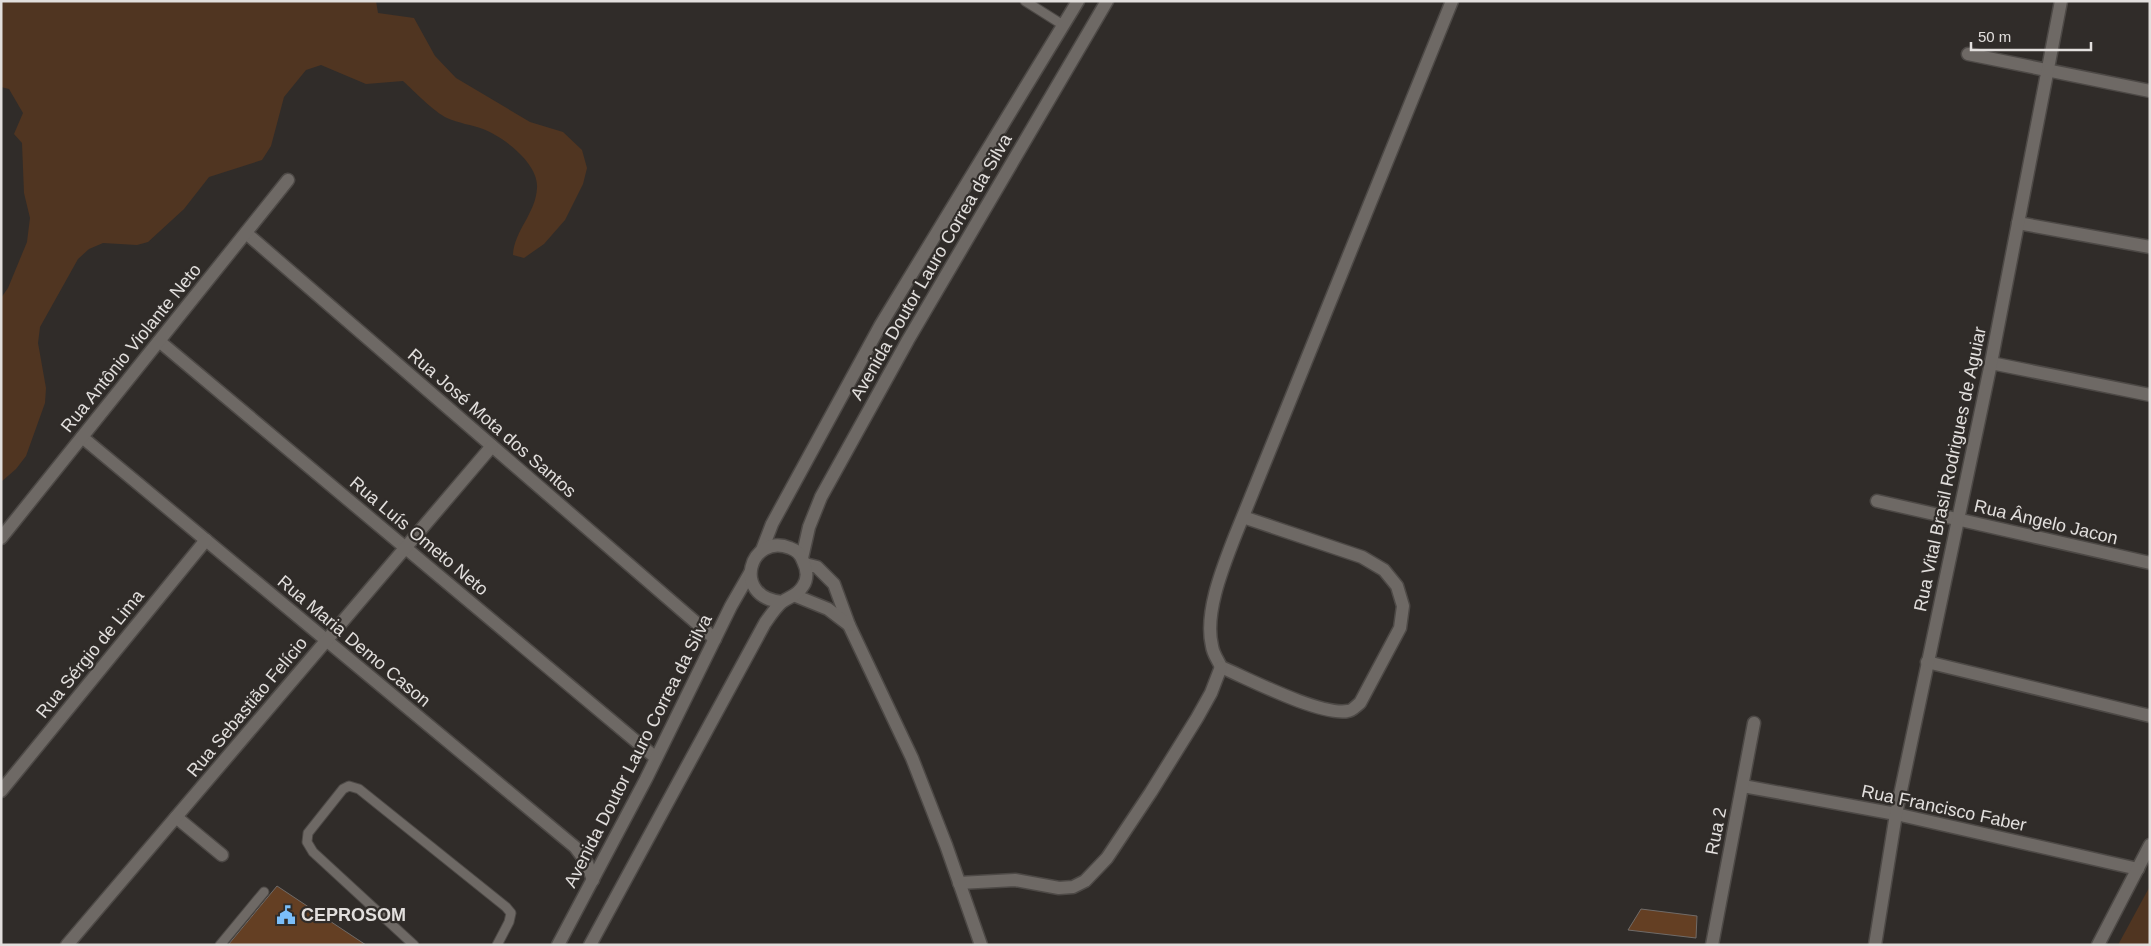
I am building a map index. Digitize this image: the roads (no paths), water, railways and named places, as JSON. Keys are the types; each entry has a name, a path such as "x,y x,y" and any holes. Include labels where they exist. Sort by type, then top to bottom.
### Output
{"street":[{"name":"Avenida Doutor Lauro Correa da Silva","path":"762,550 772,524 880,326 1078,1"},
{"name":"Avenida Doutor Lauro Correa da Silva","path":"804,561 808,527 826,488 908,340 1107,1"},
{"path":"1243,517 1362,557 1384,570 1397,586 1402,606 1400,628 1360,703 1350,711 1338,712 1312,705 1221,667 1212,647 1211,617 1224,564 1243,517 1452,1"},
{"name":"Rua Vital Brasil Rodrigues de Aguiar","path":"1875,945 1896,814 1991,363 2061,1"},
{"path":"1968,54 2150,91"},
{"name":"Rua Antônio Violante Neto","path":"1,538 288,180"},
{"path":"2018,223 2150,247"},
{"name":"Rua José Mota dos Santos","path":"246,233 715,639"},
{"name":"Rua Luís Ometo Neto","path":"159,341 656,758"},
{"path":"1991,363 2150,395"},
{"name":"Rua Maria Demo Cason","path":"82,437 575,847 587,863 593,880"},
{"name":"Rua Sebastião Felício","path":"67,945 492,446"},
{"name":"Rua Ângelo Jacon","path":"1877,501 2150,563"},
{"name":"Rua Sérgio de Lima","path":"1,791 206,540"},
{"path":"782,602 770,601 760,595 752,585 750,573 753,560 762,550 772,546 783,545 794,550 804,561 817,567 834,584 850,625 912,758 981,945"},
{"path":"590,945 765,623 782,602 796,596 805,585 807,571 804,561"},
{"name":"Avenida Doutor Lauro Correa da Silva","path":"558,945 750,573"},
{"path":"796,596 828,609 850,625"},
{"path":"1927,662 2150,716"},
{"path":"959,883 988,880 1026,881 1059,888 1073,887 1085,881 1107,858 1150,792 1197,718 1211,693 1221,667"},
{"name":"Rua 2","path":"1712,945 1754,723"},
{"name":"Rua Francisco Faber","path":"1743,786 1896,814 2138,869"},
{"path":"176,817 222,855"},
{"path":"2098,945 2150,845"}],"lane":[{"path":"1025,1 1064,25"},
{"path":"414,945 313,852 307,842 308,833 342,789 349,786 359,789 506,907 511,913 509,922 497,945"},
{"path":"220,945 264,892"}],"place":[{"name":"CEPROSOM","path":"286,915"}]}
